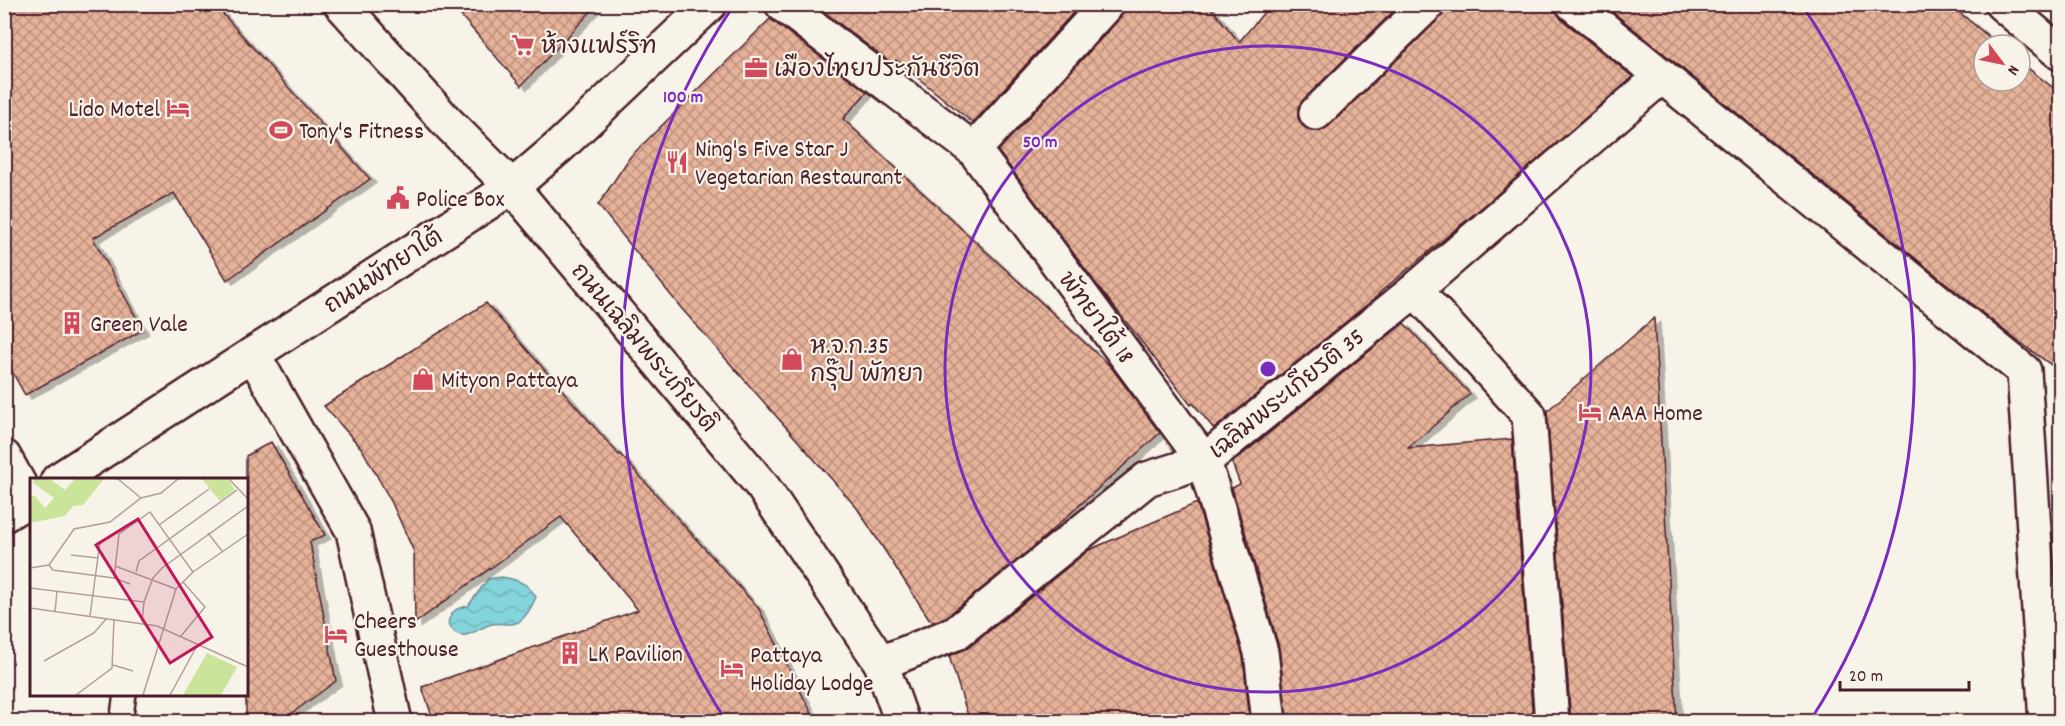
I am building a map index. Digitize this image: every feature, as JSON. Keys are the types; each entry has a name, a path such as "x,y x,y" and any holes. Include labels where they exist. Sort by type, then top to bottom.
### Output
{"street":[{"name":"ถนนเฉลิมพระเกียรติ","path":"341,4 446,121 512,187 763,487 882,663 902,722"},
{"name":"ถนนพัทยาใต้","path":"61,478 512,187 567,140 710,4"},
{"name":"พัทยาใต้ 18","path":"782,4 974,150 1204,460 1261,652 1269,722"},
{"path":"974,150 1107,4"},
{"path":"1316,113 1428,4"},
{"path":"1573,4 2024,371 2049,583 2046,722"},
{"path":"2002,4 2061,53"},
{"name":"เฉลิมพระเกียรติ 35","path":"882,663 956,633 1147,479 1204,460 1415,290 1662,76"},
{"path":"1415,290 1529,415 1552,722"},
{"path":"253,354 352,531 395,722"},
{"path":"4,457 21,504"}],"lane":[{"path":"121,722 125,696"}],"water":[{"path":"502,577 522,583 530,588 536,597 525,616 516,623 492,624 463,635 453,630 448,623 452,613 468,606 488,579"}],"building":[{"name":"Lido Motel","path":"4,4 214,4 370,179 227,280 174,193 93,238 143,330 25,395 4,357"},
{"name":"ห้างแฟร์ริท","path":"451,4 598,4 521,86"},
{"path":"814,4 1081,4 973,123 896,60 892,64"},
{"path":"1125,4 1208,4 1239,42 1271,4 1401,4 1303,100 1298,108 1298,118 1303,126 1311,131 1321,131 1329,126 1441,17 1446,10 1446,4 1555,4 1561,19 1633,77 1379,295 1214,429 1193,403 1191,405 1094,281 998,151 1121,17"},
{"path":"1603,4 1949,4 1984,33 1972,33 1972,93 2032,93 2032,71 2061,94 2061,372 2011,336"},
{"path":"770,19 867,92 843,119 1111,367 1160,433 1032,548 946,617 936,621 930,620 857,508 682,309 598,205 630,157"},
{"path":"486,303 619,455 759,609 816,722 434,722 422,687 638,610 561,517 415,623 414,552 392,503 362,449 324,406"},
{"path":"1654,318 1677,722 1571,722 1547,411"},
{"path":"1404,323 1470,394 1408,448 1512,439 1533,722 1287,722 1279,647 1232,488 1240,484 1232,463"},
{"path":"271,442 325,535 310,542 336,681 280,722 246,722 248,478 246,478 246,456"},
{"path":"1197,503 1243,656 1250,722 970,722 949,656 968,648 1089,550"}],"place":[{"name":"ห้างแฟร์ริท","path":"523,45"},
{"name":"เมืองไทยประกันชีวิต","path":"756,68"},
{"name":"Lido Motel","path":"178,108"},
{"name":"Tony's Fitness","path":"281,130"},
{"name":"Ning's Five Star J Vegetarian Restaurant","path":"677,162"},
{"name":"Police Box","path":"398,198"},
{"name":"Green Vale","path":"72,323"},
{"name":"ห.จ.ก.35 กรุ๊ป พัทยา","path":"792,359"},
{"name":"Mityon Pattaya","path":"423,379"},
{"name":"AAA Home","path":"1590,412"},
{"name":"Cheers Guesthouse","path":"336,634"},
{"name":"LK Pavilion","path":"570,653"},
{"name":"Pattaya Holiday Lodge","path":"732,668"}]}
